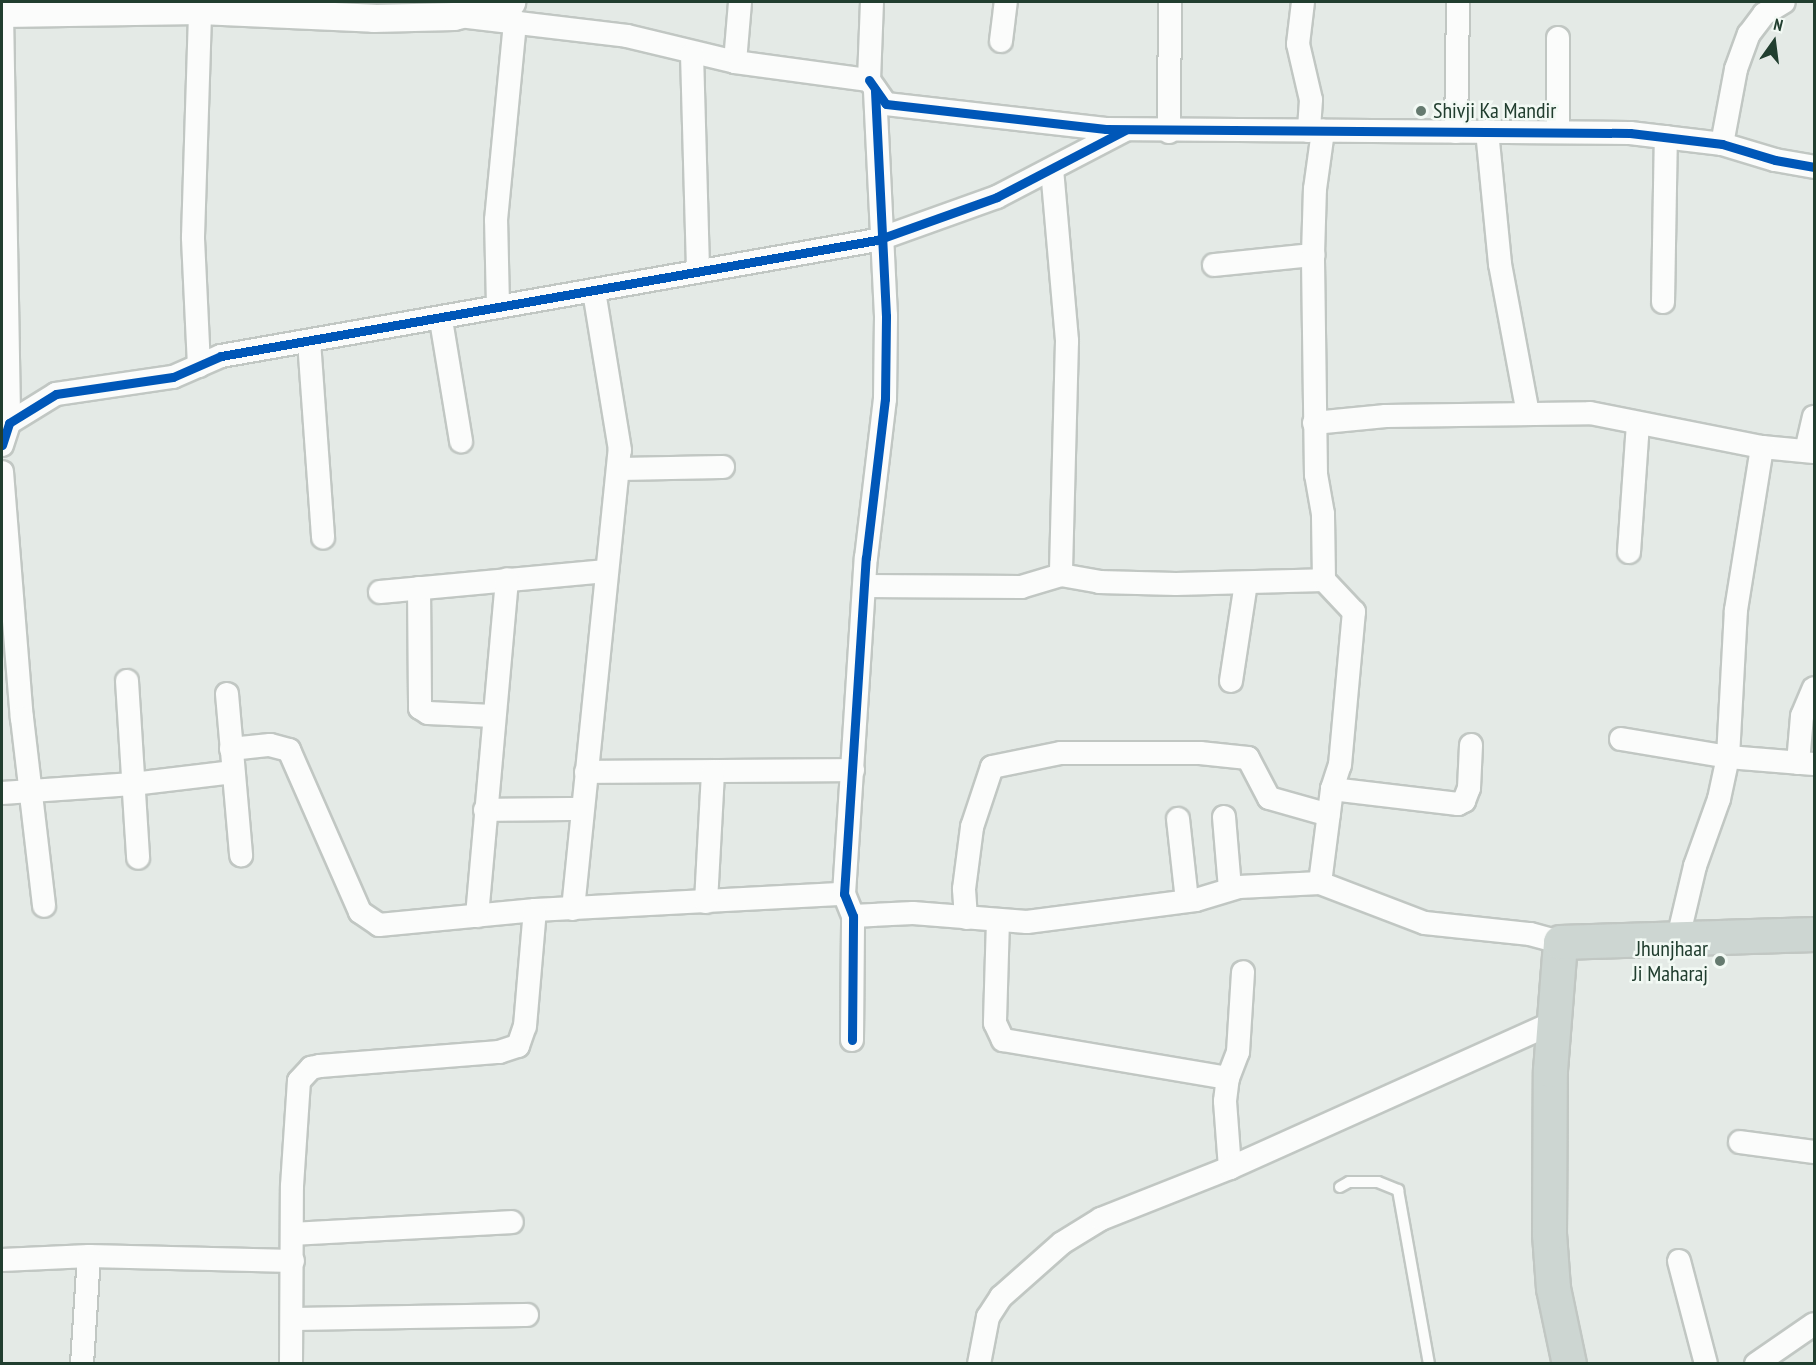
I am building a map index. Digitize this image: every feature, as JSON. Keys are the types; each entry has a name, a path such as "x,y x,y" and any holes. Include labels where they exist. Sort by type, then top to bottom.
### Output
{"main road":[{"path":"1569,1364 1553,1288 1549,1233 1553,1023 1560,942 1815,934"}],"street":[{"path":"735,62 740,2"},
{"path":"852,1040 853,916 844,894 865,586 885,399 882,238 872,84 872,2"},
{"path":"1001,41 1006,2"},
{"path":"1168,132 1170,2"},
{"path":"1303,2 1298,44 1316,131 1313,255 1314,423 1323,514 1324,580 1354,612 1342,755 1332,789 1320,883"},
{"path":"1456,132 1458,2"},
{"path":"1722,144 1736,69 1749,34 1764,14 1784,2"},
{"path":"2,445 9,423 4,358 2,13 200,10 373,18 454,16 509,7 692,54 872,84 886,104 1125,130 1168,132 1487,131 1666,137 1722,144 1775,160 1815,167"},
{"path":"498,306 496,220 509,7"},
{"path":"199,366 193,237 200,10"},
{"path":"1558,38 1558,132"},
{"path":"692,54 698,271"},
{"path":"9,423 56,394 173,377 221,356 441,320 498,306 594,291 882,238 997,197 1125,130"},
{"path":"1487,131 1500,264 1528,413"},
{"path":"1663,302 1666,137"},
{"path":"1052,169 1067,341 1061,575"},
{"path":"1214,264 1313,255"},
{"path":"573,909 606,571 619,469 618,428 594,291"},
{"path":"441,320 460,441"},
{"path":"309,340 323,538"},
{"path":"1314,423 1386,416 1590,413 1762,447 1810,451 1815,417"},
{"path":"1629,552 1638,424"},
{"path":"1678,938 1695,866 1719,799 1728,758 1736,610 1762,447"},
{"path":"619,469 723,466"},
{"path":"2,472 10,677 44,906"},
{"path":"380,592 606,571"},
{"path":"865,586 1022,587 1061,575 1099,582 1246,583 1324,580"},
{"path":"477,916 507,579"},
{"path":"1231,681 1246,583"},
{"path":"419,588 420,708 428,713 493,716"},
{"path":"127,681 138,858"},
{"path":"1621,738 1728,758 1806,763 1802,716 1815,688"},
{"path":"226,694 241,855"},
{"path":"231,749 278,745 294,757 365,919 379,925 535,910 844,894"},
{"path":"1332,789 1458,804 1467,796 1471,745"},
{"path":"966,918 964,890 972,827 992,767 1061,753 1200,753 1248,758 1269,798 1329,815"},
{"path":"586,772 853,770"},
{"path":"706,902 713,771"},
{"path":"2,792 29,794 233,772"},
{"path":"485,810 582,809"},
{"path":"1224,817 1230,890"},
{"path":"1178,819 1187,901"},
{"path":"853,916 913,913 1027,922 1187,901 1230,890 1320,883 1425,923 1530,934 1560,942"},
{"path":"291,1364 299,1081 311,1068 320,1066 499,1052 518,1046 525,1026 535,910"},
{"path":"998,920 996,1023 1003,1040 1228,1078"},
{"path":"1230,1168 1225,1110 1228,1078 1238,1052 1243,972"},
{"path":"979,1364 988,1317 1001,1297 1033,1265 1101,1219 1230,1168 1553,1023"},
{"path":"1740,1142 1815,1152"},
{"path":"293,1234 512,1222"},
{"path":"2,1260 88,1257 293,1261"},
{"path":"82,1364 88,1257"},
{"path":"1680,1261 1706,1364"},
{"path":"292,1319 527,1315"},
{"path":"1769,1359 1815,1324"}],"lane":[{"path":"1340,1187 1349,1182 1378,1182 1398,1190 1429,1364"}],"cycle path":[{"path":"869,80 886,104 1106,129 1630,133 1722,144 1775,160 1814,167"},
{"path":"852,1040 853,916 844,894 866,558 885,399 886,316 875,89"},
{"path":"2,445 9,423 56,394 173,377 221,356 877,240 997,197 1125,130"}],"place":[{"name":"Shivji Ka Mandir","path":"1421,111"},
{"name":"Jhunjhaar Ji Maharaj","path":"1720,961"}]}
